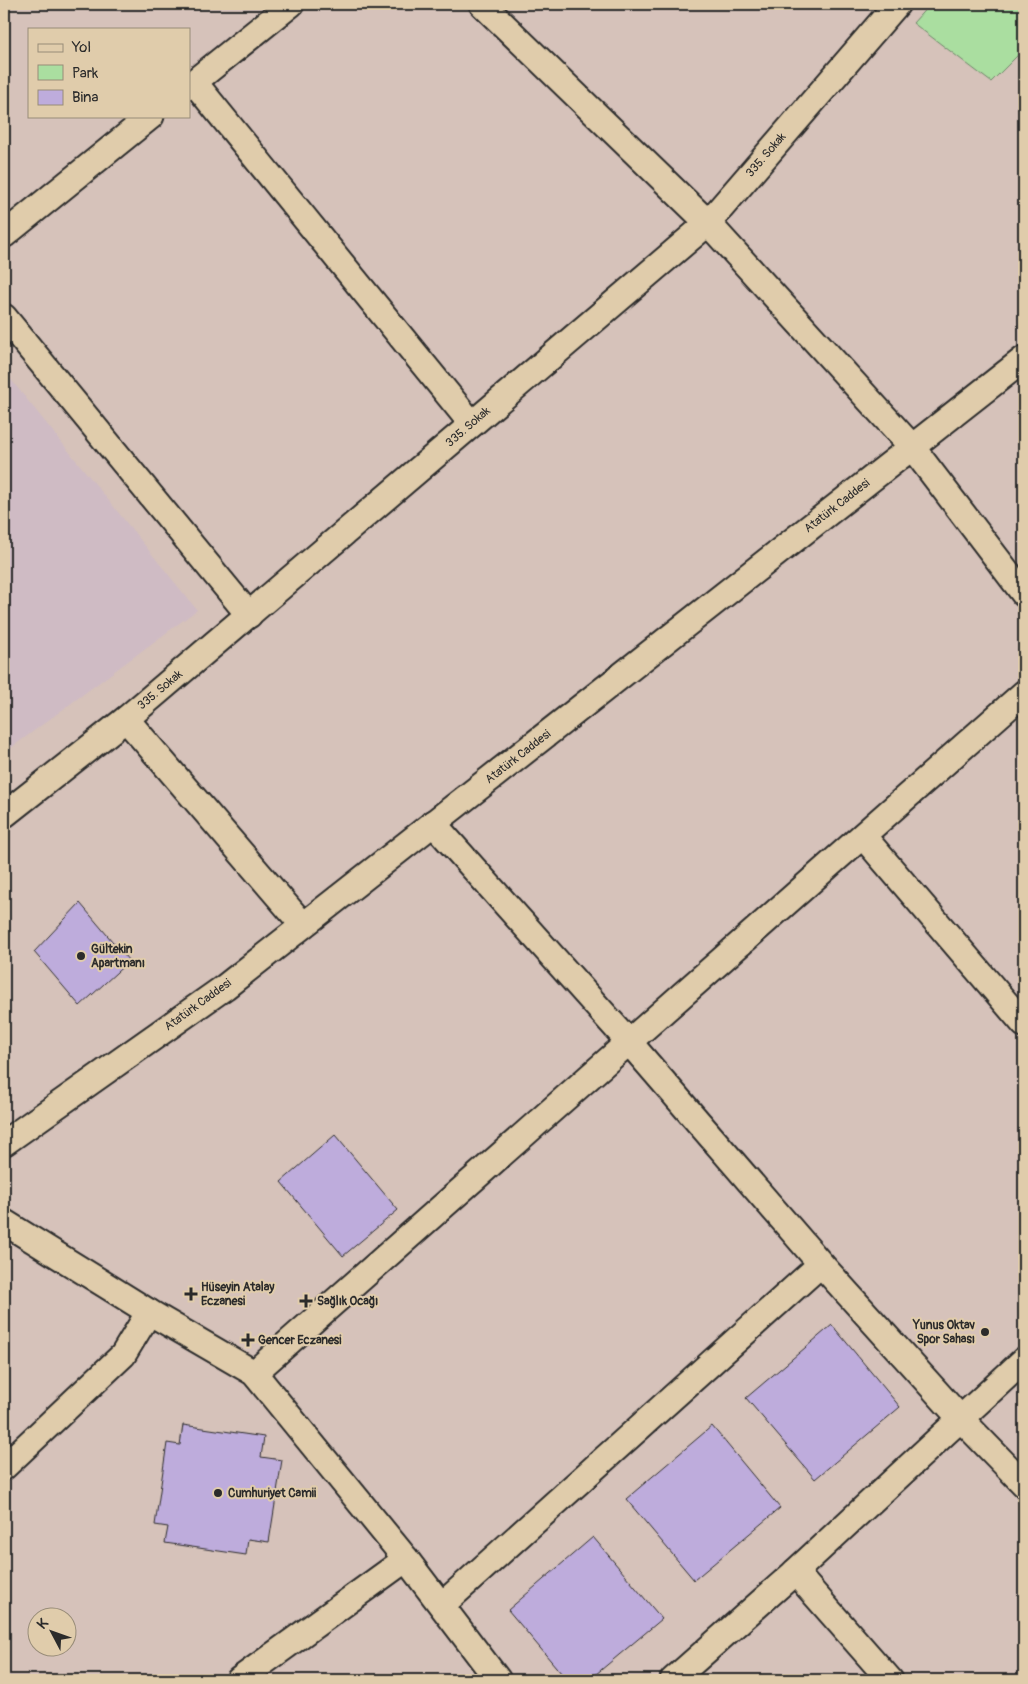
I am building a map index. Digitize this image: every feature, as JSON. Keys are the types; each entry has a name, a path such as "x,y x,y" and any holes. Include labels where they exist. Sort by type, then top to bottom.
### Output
{"street":[{"path":"291,4 191,84 472,424"},
{"path":"482,4 708,223 912,447 1024,594"},
{"name":"335. Sokak","path":"4,815 126,719 708,223 897,4"},
{"path":"4,235 149,118"},
{"path":"4,318 249,615"},
{"name":"Atatürk Caddesi","path":"4,1143 225,987 1024,359"},
{"path":"254,1373 1024,694"},
{"path":"126,719 303,925"},
{"path":"433,823 629,1042 821,1264 960,1418 1024,1484"},
{"path":"863,836 1024,1024"},
{"path":"4,1222 149,1312 254,1373 406,1558 498,1680"},
{"path":"442,1605 821,1264"},
{"path":"4,1467 123,1355 149,1312"},
{"path":"673,1680 795,1572 1024,1360"},
{"path":"239,1680 406,1558"},
{"path":"795,1572 890,1680"}],"shaded area":[{"path":"4,371 197,610 4,753"}],"green space":[{"path":"930,4 1024,4 1024,49 991,82 913,23"}],"building":[{"name":"Gültekin Apartmanı","path":"80,903 129,961 80,1006 34,952"},
{"path":"335,1135 398,1210 343,1256 281,1182"},
{"path":"832,1325 900,1407 815,1479 746,1398"},
{"name":"Cumhuriyet Camii","path":"183,1425 264,1437 261,1457 282,1460 269,1542 248,1539 246,1555 165,1543 168,1527 155,1525 167,1443 180,1445"},
{"path":"712,1426 780,1508 694,1580 626,1499"},
{"path":"593,1537 662,1619 589,1680 567,1680 508,1610"}],"place":[{"name":"Gültekin Apartmanı","path":"81,956"},
{"name":"Hüseyin Atalay Eczanesi","path":"191,1294"},
{"name":"Sağlık Ocağı","path":"306,1301"},
{"name":"Yunus Oktav Spor Sahası","path":"985,1332"},
{"name":"Gencer Eczanesi","path":"248,1340"},
{"name":"Cumhuriyet Camii","path":"218,1493"}]}
